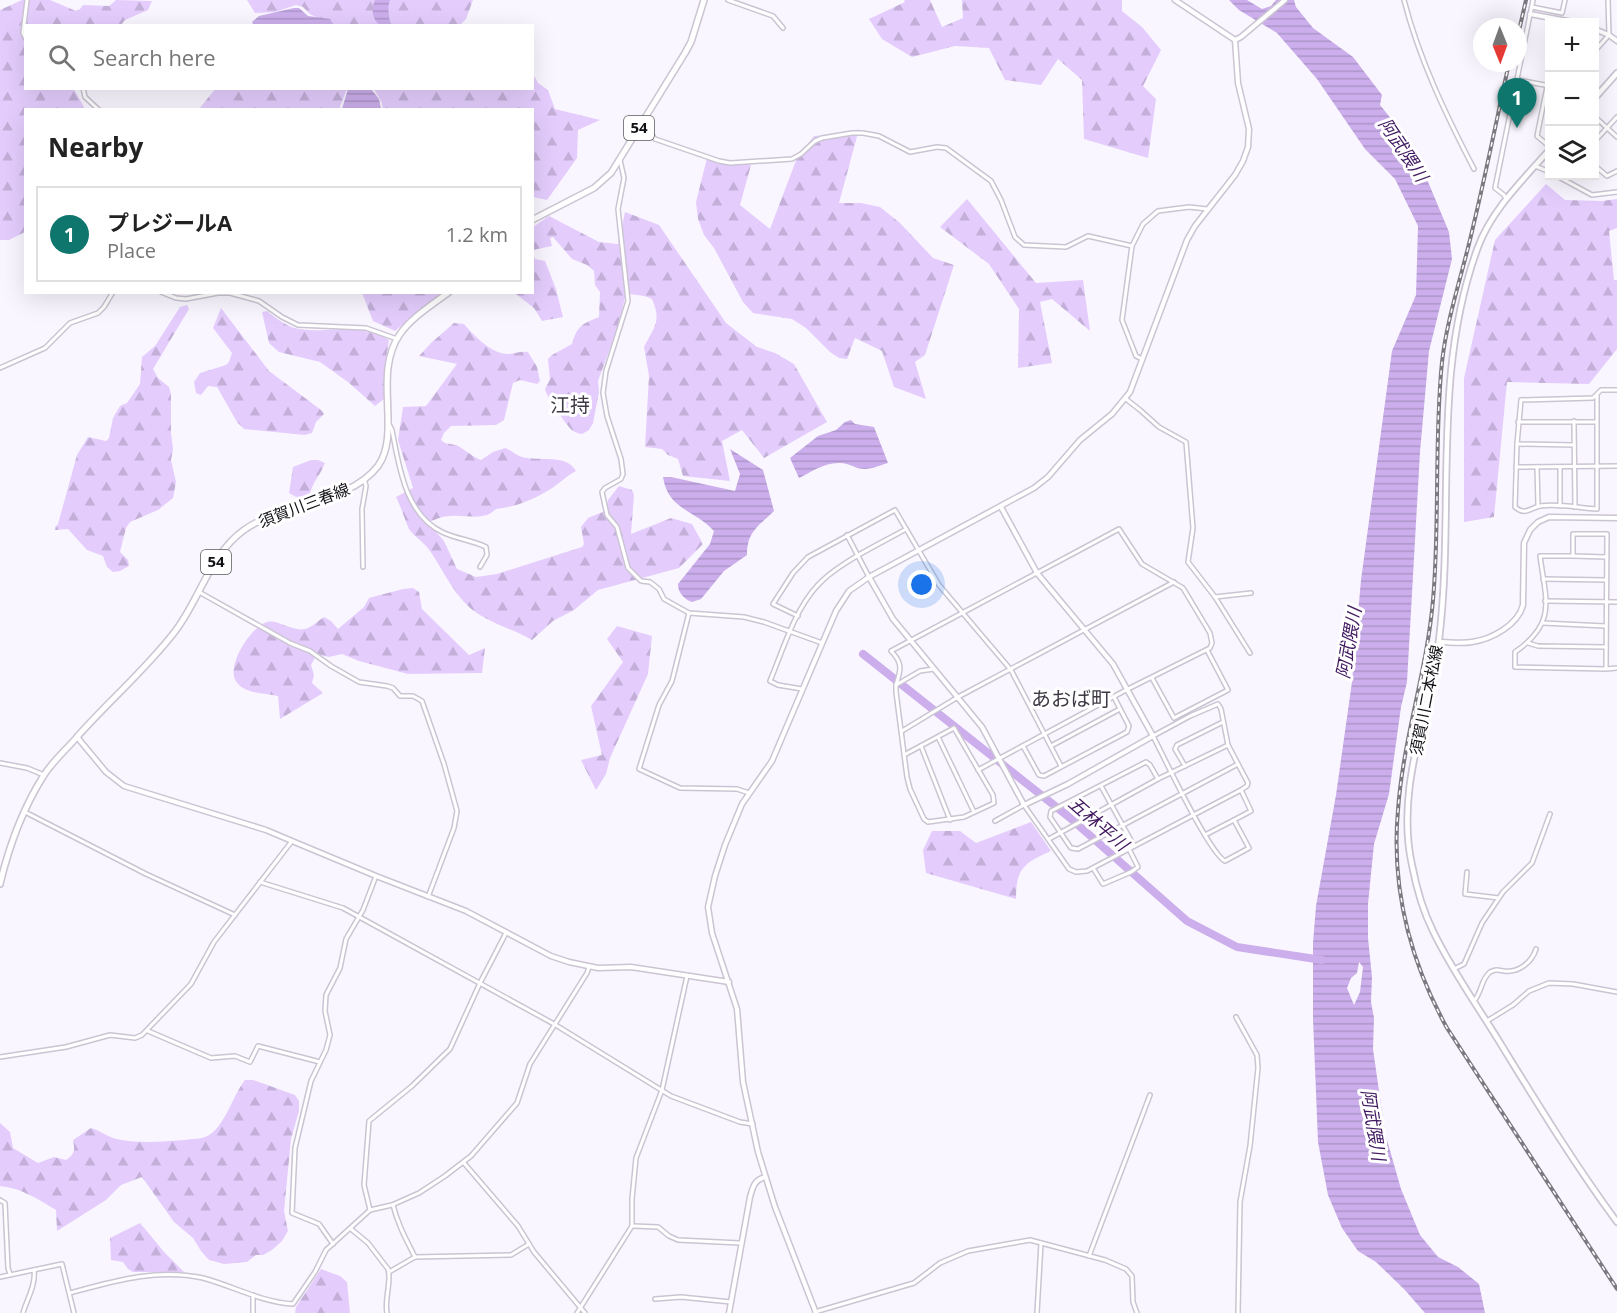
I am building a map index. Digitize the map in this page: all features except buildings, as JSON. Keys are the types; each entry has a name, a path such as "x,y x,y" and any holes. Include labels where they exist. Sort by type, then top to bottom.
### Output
{"main road":[{"name":"54","path":"534,219 594,188 611,173 691,42 704,0"},
{"path":"1599,93 1617,73"},
{"name":"須賀川二本松線","path":"1545,154 1506,199 1494,217 1478,246 1467,284 1449,374 1445,559 1439,642 1411,778 1408,834 1411,863 1432,931 1582,1175 1617,1222"},
{"name":"須賀川三春線","path":"0,884 9,847 44,775 103,708 138,676 180,626 220,554 229,544 245,529 267,516 339,492 364,479 378,466 386,442 389,358 397,339 413,320 446,294"}],"street":[{"path":"24,24 27,0"},
{"path":"728,0 773,16 783,28"},
{"path":"1175,0 1235,40"},
{"path":"1235,40 1241,38 1285,0"},
{"path":"1404,0 1412,32 1435,89 1474,170"},
{"path":"1506,199 1495,188 1533,0"},
{"path":"1532,7 1562,13 1565,0"},
{"path":"1599,46 1609,35 1608,0"},
{"path":"1530,14 1545,18"},
{"path":"1599,31 1617,41"},
{"path":"1137,1313 1133,1302 1130,1273 1123,1267 1024,1240 1001,1247 968,1251 934,1267 914,1283 815,1313 765,1177 743,1082 738,1018 729,981 712,933 708,907 728,837 749,794 772,760 836,611 849,591 919,549 1034,488 1048,477 1080,440 1131,392 1187,240 1207,209 1235,175 1248,147 1249,129 1238,83 1235,40"},
{"path":"1518,80 1545,85"},
{"path":"84,90 86,97 97,108"},
{"path":"1545,100 1537,136 1545,143"},
{"path":"1599,137 1617,117"},
{"path":"1599,120 1617,137"},
{"path":"642,123 655,138 730,163 792,159 815,141 842,133 870,134 915,153 937,147 946,148 991,182 1017,240 1024,245 1066,247 1088,236 1132,246"},
{"path":"620,159 624,178 618,209 628,301 606,371 603,393 623,474 621,479 602,492 607,515 617,527 626,561 631,572 641,581 650,582 659,589 664,599 689,613 744,617 822,643"},
{"path":"1535,165 1545,170"},
{"path":"1599,170 1607,177 1617,171"},
{"path":"1569,180 1592,195 1617,192"},
{"path":"1143,360 1136,356 1122,320 1132,246 1143,225 1158,211 1189,207 1207,209"},
{"path":"0,368 45,348 70,323 98,313 104,308 112,294"},
{"path":"166,294 186,299 213,294"},
{"path":"234,294 259,301 298,325 366,328 397,339"},
{"path":"1597,395 1597,508 1560,506 1538,507 1529,512 1519,511 1515,507 1521,400 1593,398 1600,390 1617,390"},
{"path":"1126,399 1158,427 1186,442 1192,528 1187,560 1215,597 1250,653"},
{"path":"1574,421 1575,507"},
{"path":"1518,422 1596,422"},
{"path":"387,423 392,430 400,474 417,510 444,533 486,547 487,555 480,567"},
{"path":"1517,444 1574,445"},
{"path":"1516,467 1617,466"},
{"path":"1537,467 1538,507"},
{"path":"1560,467 1560,506"},
{"path":"363,567 362,511 366,486 364,479"},
{"path":"1001,507 1037,573 1113,664 1205,835 1220,858 1225,861 1248,850 1249,847 1234,820"},
{"path":"798,616 773,604 793,573 808,557 895,510 939,585 1011,670 1061,766"},
{"path":"1439,642 1473,642 1505,629 1515,621 1523,604 1524,543 1530,530 1538,522 1549,518 1617,518"},
{"path":"802,689 778,685 770,681 798,616 817,586 831,573 906,529"},
{"path":"904,755 954,728 978,770 993,795 994,802 950,820 928,822 924,819 908,783 904,755 896,685 902,667 898,658 891,651 1119,529 1142,564 1183,588 1210,633 1212,643 1207,650 1126,690 978,770"},
{"path":"1573,556 1573,534 1607,534 1606,669"},
{"path":"847,535 893,619 982,727 1024,805 1071,870 1082,872 1093,868 1241,790 1248,784 1228,745 1221,707 1215,705 1153,736 1068,784 1024,805 995,820"},
{"path":"1606,557 1540,556 1545,601 1543,623 1535,636 1515,652 1515,667 1617,668"},
{"path":"1543,579 1606,580"},
{"path":"902,731 958,697 1174,582"},
{"path":"199,592 290,643 310,651 359,682 387,686 393,688 400,696 413,696 422,701 444,764 457,813 454,828 428,897"},
{"path":"1215,597 1251,593"},
{"path":"1545,601 1617,602"},
{"path":"689,613 672,681 659,705 639,769 680,788 737,789 749,794"},
{"path":"1543,623 1605,626"},
{"path":"1528,643 1606,647"},
{"path":"1152,678 1173,718 1228,690 1207,650"},
{"path":"896,685 920,670 934,669"},
{"path":"1023,746 1040,776 1044,776 1127,732 1129,726 1113,697"},
{"path":"1051,746 1120,709"},
{"path":"1185,766 1175,749 1177,745 1223,722"},
{"path":"77,737 106,772 124,786 266,830 466,911 551,956 588,967 631,967 729,981"},
{"path":"938,737 974,812"},
{"path":"1049,839 1158,779 1228,745"},
{"path":"921,746 950,820"},
{"path":"1158,779 1146,762 1052,811 1050,817 1071,848 1076,849 1238,764"},
{"path":"0,763 27,768 44,775"},
{"path":"1101,786 1134,846"},
{"path":"1205,835 1251,811 1241,790"},
{"path":"25,812 146,874 235,915"},
{"path":"1454,969 1464,964 1482,923 1499,898 1532,863 1550,814"},
{"path":"0,1057 78,1044 110,1035 138,1038 148,1031 191,984 214,942 292,841"},
{"path":"1093,868 1101,883 1106,884 1131,872 1138,867 1129,849"},
{"path":"1467,872 1465,894 1499,898"},
{"path":"333,1244 319,1224 293,1215 291,1211 295,1148 311,1081 330,1035 325,1011 326,995 340,968 346,939 359,917 376,876"},
{"path":"260,882 335,905 554,1024 680,1100 740,1122 753,1124"},
{"path":"370,1210 364,1185 369,1121 406,1091 447,1052 507,931"},
{"path":"1474,1000 1478,996 1484,977 1493,970 1517,970 1532,960 1536,949"},
{"path":"70,1293 146,1274 201,1278 254,1295 293,1304 315,1272 322,1254 370,1210 393,1204 419,1192 464,1163 517,1103 530,1064 587,973 588,967"},
{"path":"577,1313 632,1226 636,1158 662,1090 687,976"},
{"path":"1487,1021 1514,1005 1529,991 1549,984 1573,984 1617,992"},
{"path":"1236,1017 1257,1055 1258,1068 1250,1146 1240,1202 1238,1313"},
{"path":"148,1031 214,1059 235,1056 250,1062 258,1046 320,1062"},
{"path":"1089,1256 1150,1095"},
{"path":"464,1163 518,1226 529,1244 585,1313"},
{"path":"729,1313 740,1243 753,1187 756,1180 765,1177"},
{"path":"0,1200 5,1203 10,1274"},
{"path":"393,1204 403,1236 415,1257"},
{"path":"632,1226 658,1227 678,1240 740,1243"},
{"path":"351,1229 368,1243 389,1272 386,1291 387,1313"},
{"path":"1038,1313 1041,1243"},
{"path":"389,1272 415,1257 511,1255 529,1244"},
{"path":"0,1277 62,1264 74,1313"},
{"path":"23,1313 32,1289 34,1270"},
{"path":"253,1313 254,1295"},
{"path":"656,1299 681,1297 731,1302"}],"green space":[{"path":"22,0 50,0 76,11 83,5 109,6 116,0 152,1 148,10 125,20 122,24 24,24 24,90 75,90 84,108 24,108 24,232 9,240 0,240 0,10"},
{"path":"247,0 473,0 466,19 461,24 330,24 296,5 275,12 255,13"},
{"path":"904,0 930,0 942,27 963,18 962,0 1122,0 1122,11 1142,27 1161,50 1143,86 1156,99 1148,158 1084,139 1082,80 1058,59 1041,85 1005,80 989,48 955,46 912,57 882,39 869,19 905,2"},
{"path":"534,76 538,83 548,90 555,109 600,120 578,130 577,158 547,200 534,197 534,108 383,108 375,90 534,90"},
{"path":"214,90 347,90 339,108 200,108"},
{"path":"859,129 839,203 861,203 880,207 900,223 933,258 954,265 925,355 915,362 926,399 894,387 882,351 855,338 847,359 839,358 806,328 792,319 753,313 743,302 714,248 704,235 698,219 696,202 707,158 751,165 740,205 770,229 797,158 814,136 849,133"},
{"path":"1546,184 1565,200 1617,199 1617,228 1609,231 1614,280 1617,280 1617,349 1589,384 1507,382 1494,517 1464,522 1464,378 1495,240"},
{"path":"967,199 1036,283 1083,280 1090,331 1052,299 1040,302 1052,363 1018,368 1019,309 989,264 940,227"},
{"path":"625,212 659,225 726,323 757,347 775,353 794,364 827,422 764,458 742,430 722,441 730,481 683,476 678,459 668,455 662,449 645,447 649,376 644,347 654,329 656,313 652,299 626,293 619,324 598,381 599,392 593,423 589,430 582,434 569,427 546,393 545,389 550,379 548,359 572,344 581,326 599,317 600,292 595,285 594,271 587,265 572,259 553,237 550,238 552,246 534,250 534,226 549,216 599,242 618,244"},
{"path":"534,256 535,259 545,261 556,289 563,317 542,321 534,308 516,294 534,294"},
{"path":"363,294 439,294 395,331 373,321"},
{"path":"187,305 189,309 153,369 158,378 169,387 171,394 173,449 171,460 176,482 173,498 158,510 130,522 126,528 120,552 128,560 129,566 113,572 107,567 103,556 87,550 68,529 55,530 55,527 58,524 77,455 88,437 106,441 109,438 113,418 120,406 127,403 140,384 142,357 155,346 180,307"},
{"path":"221,308 269,371 324,414 316,422 312,433 305,435 244,429 237,422 217,387 208,386 201,395 196,393 194,382 200,373 226,365 232,353 213,328"},
{"path":"267,311 291,327 312,330 366,331 389,340 385,365 384,399 375,406 348,382 320,362 279,352 269,343 262,312"},
{"path":"454,323 464,324 478,339 496,351 508,354 528,352 537,367 540,381 537,384 520,380 513,383 504,420 496,425 451,426 441,440 481,460 505,448 522,457 566,462 576,471 549,490 524,503 496,509 486,515 447,516 431,521 431,526 444,541 457,569 476,577 497,574 582,547 584,544 581,527 588,518 605,511 608,500 619,486 632,490 634,495 631,534 671,518 692,524 703,544 679,568 598,590 574,610 553,621 532,640 488,619 466,604 427,547 409,529 396,497 413,488 398,440 403,407 426,406 457,364 419,356"},
{"path":"311,460 325,463 309,497 302,500 289,493 293,467"},
{"path":"413,588 419,592 422,609 469,655 485,648 482,673 408,674 342,654 329,657 317,654 311,665 314,675 312,683 323,693 280,719 278,696 247,690 234,678 234,669 240,650 253,632 267,622 303,629 324,617 338,629 364,607 369,598"},
{"path":"617,626 652,636 648,674 610,758 606,774 596,790 581,760 602,755 591,706 623,662 607,639"},
{"path":"1031,822 1051,851 1034,859 1023,868 1018,880 1016,899 926,873 923,850 932,831 960,831 976,843"},
{"path":"245,1080 253,1080 295,1095 299,1101 299,1111 291,1139 284,1211 288,1231 282,1241 272,1250 263,1255 256,1255 247,1262 224,1264 209,1260 193,1238 174,1222 142,1177 121,1185 106,1200 57,1231 56,1210 22,1192 0,1186 0,1123 10,1132 13,1148 38,1163 54,1157 66,1160 74,1152 73,1140 91,1128 113,1138 133,1141 202,1138 216,1130"},
{"path":"140,1223 184,1272 133,1272 123,1262 111,1260 110,1238"},
{"path":"321,1269 340,1276 347,1282 350,1313 295,1313 296,1307"}],"water":[{"path":"375,0 390,0 389,24 378,24 373,10"},
{"name":"阿武隈川","path":"1229,0 1247,0 1262,9 1271,6 1276,0 1294,0 1296,7 1313,28 1353,57 1382,95 1380,105 1413,146 1449,232 1452,259 1429,351 1420,452 1407,682 1401,707 1389,794 1374,844 1368,904 1368,938 1374,1018 1373,1049 1385,1133 1401,1189 1420,1235 1438,1257 1458,1267 1479,1284 1485,1313 1425,1313 1376,1262 1358,1251 1342,1228 1328,1195 1318,1142 1313,1019 1313,943 1316,906 1336,795 1352,682 1361,580 1392,351 1416,295 1418,226 1395,179 1365,149 1317,79 1277,33 1239,10","holes":["1359,962 1363,967 1360,992 1354,1005 1347,988 1351,978 1357,973"]},
{"path":"299,8 308,16 330,19 333,24 253,24 252,22 259,16"},
{"path":"348,90 372,90 379,99 381,108 342,108"},
{"path":"851,420 855,424 874,427 888,463 865,469 833,463 799,478 790,458 818,436 836,430"},
{"path":"730,449 763,470 774,511 752,534 747,555 724,571 701,599 692,602 682,595 678,584 710,544 714,531 676,503 666,488 663,477 735,491 740,474"}],"waterway":[{"name":"五林平川","path":"863,654 1069,817 1187,921 1237,947 1322,960"}],"railway":[{"path":"1522,18 1526,0"},
{"path":"1507,72 1442,362 1433,600 1426,653 1401,784 1398,810 1398,867 1406,923 1413,950 1434,1003 1447,1028 1617,1289"}],"place":[{"name":"プレジールA","path":"1517,128"}],"district":[{"name":"江持","path":"570,405"},
{"name":"あおば町","path":"1071,699"}]}
